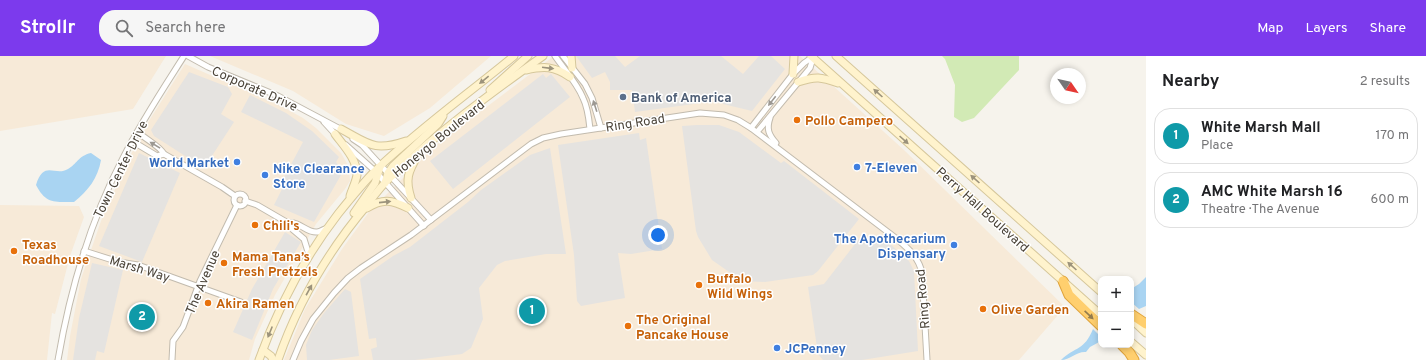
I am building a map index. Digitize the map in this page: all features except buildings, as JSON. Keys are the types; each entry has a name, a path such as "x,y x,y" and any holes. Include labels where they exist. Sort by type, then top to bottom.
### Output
{"highway":[{"path":"1063,281 1069,295 1098,323"},
{"path":"1134,316 1146,324"},
{"path":"1124,348 1134,360"}],"main road":[{"name":"Honeygo Boulevard","path":"381,166 410,140 514,56"},
{"path":"455,123 528,56"},
{"name":"Honeygo Boulevard","path":"389,175 543,56"},
{"path":"571,56 572,68"},
{"path":"793,74 794,56"},
{"name":"Perry Hall Boulevard","path":"836,56 1098,289"},
{"name":"Perry Hall Boulevard","path":"813,57 1098,312"},
{"path":"524,70 551,68 570,77"},
{"path":"798,82 819,77 844,86"},
{"path":"385,183 389,175 438,124 446,111"},
{"path":"341,129 371,145 378,147 395,145 410,140"},
{"path":"335,134 352,157 357,175 346,204"},
{"path":"411,198 407,183 409,172 421,150"},
{"path":"335,247 353,215 375,183 376,173 381,166"},
{"name":"Honeygo Boulevard","path":"259,360 278,311 309,255 327,228 346,204 376,173"},
{"name":"Honeygo Boulevard","path":"278,360 291,325 323,265 362,211 385,183"},
{"path":"362,211 374,204 386,201 408,208"},
{"path":"1134,322 1146,333"},
{"path":"1134,345 1146,355"},
{"path":"263,350 273,360"}],"street":[{"name":"Town Center Drive","path":"58,360 70,302 84,251 103,201 132,141 184,56"},
{"name":"Corporate Drive","path":"188,56 208,67 278,96 341,129 362,145 431,220"},
{"path":"555,56 583,98 587,110 590,129"},
{"path":"563,56 585,84 592,98 601,128"},
{"path":"751,128 793,74 804,63 813,57"},
{"path":"757,132 810,68 813,57"},
{"name":"Ring Road","path":"293,360 309,325 341,285 361,268 424,226 531,144 553,135 674,116 706,113 731,117 757,132 902,243 917,259 922,274 927,360"},
{"path":"771,115 768,123 768,134 780,149"},
{"name":"Corporate Drive","path":"322,120 376,173 424,226"},
{"path":"138,132 145,139 161,149 164,154 235,196"},
{"path":"132,141 157,156 164,154"},
{"path":"235,196 242,194 245,201"},
{"path":"235,196 234,202 237,205 242,205 245,201"},
{"path":"245,201 256,205 288,223 291,228 304,239 309,255"},
{"name":"The Avenue","path":"172,360 173,341 184,326 198,287 237,205"},
{"path":"288,223 294,222 316,232 327,228"},
{"name":"Marsh Way","path":"84,251 119,262 138,265 241,302"}],"shaded area":[{"path":"0,56 166,56 133,109 0,131"},
{"path":"210,56 491,56 430,108 384,136 346,124 293,91"},
{"path":"554,56 800,56 904,150 1065,307 1019,360 284,360 305,309 342,249 369,212 435,146"},
{"path":"576,56 615,56 625,67 640,56 721,56 743,74 759,56 771,56 785,69 752,111 723,104 722,99 700,95 701,103 635,112 632,90 610,90 610,82 605,72 592,78"},
{"path":"185,64 281,106 303,118 316,128 341,153 349,167 350,181 316,224 275,295 255,339 249,360 67,360 81,279 101,221 128,160 145,127"},
{"path":"189,72 228,87 232,94 221,114 234,122 204,168 154,136 151,130"},
{"path":"543,74 546,78 551,74 570,97 453,189 430,161"},
{"path":"250,95 286,113 312,131 339,157 336,162 340,168 341,175 314,222 274,205 282,189 279,187 303,142 241,112"},
{"path":"719,125 739,132 781,163 784,161 859,219 818,271 813,275 765,282 742,281 712,260 696,231 682,126"},
{"path":"639,133 640,140 646,138 662,249 631,254 618,253 625,298 581,306 577,301 574,255 558,145"},
{"path":"550,148 566,254 546,254 505,261 497,265 479,288 483,319 471,348 462,354 415,360 373,360 371,349 377,347 376,338 369,339 360,279 393,256 410,247 468,202 481,190 530,155"},
{"path":"139,153 180,173 142,262 99,246"},
{"path":"0,205 79,206 84,217 70,256 55,314 52,313 47,360 0,360"},
{"path":"285,232 301,242 273,289 252,340 233,332 252,289"},
{"path":"881,236 909,261 914,271 918,351 862,360 823,360 818,354 808,287 824,284 859,239"},
{"path":"92,263 123,270 104,353 97,351 95,360 73,360 79,318"},
{"path":"345,289 351,292 359,356 329,360 307,360 306,345 312,330 324,313"}],"green space":[{"path":"942,56 1019,56 1019,70 974,118 962,122 954,117 955,85 945,59"}],"water":[{"path":"91,153 101,160 100,167 92,184 79,198 74,202 56,202 43,196 36,185 39,177 43,173 50,170 63,171 68,169 80,158"},
{"path":"1146,277 1146,306 1139,309 1134,305 1134,287"},
{"path":"1093,329 1098,334 1098,343 1090,347 1086,352 1061,360 1083,345"}],"place":[{"name":"Bank of America","path":"623,97"},
{"name":"Pollo Campero","path":"797,120"},
{"name":"World Market","path":"237,162"},
{"name":"7-Eleven","path":"857,167"},
{"name":"Nike Clearance Store","path":"265,175"},
{"name":"Chili's","path":"255,225"},
{"name":"The Apothecarium Dispensary","path":"954,245"},
{"name":"Texas Roadhouse","path":"14,251"},
{"name":"Mama Tana’s Fresh Pretzels","path":"224,263"},
{"name":"Buffalo Wild Wings","path":"699,285"},
{"name":"Akira Ramen","path":"208,303"},
{"name":"Olive Garden","path":"983,309"},
{"name":"White Marsh Mall","path":"532,311"},
{"name":"AMC White Marsh 16","path":"142,317"},
{"name":"The Original Pancake House","path":"628,326"},
{"name":"JCPenney","path":"777,348"}]}
